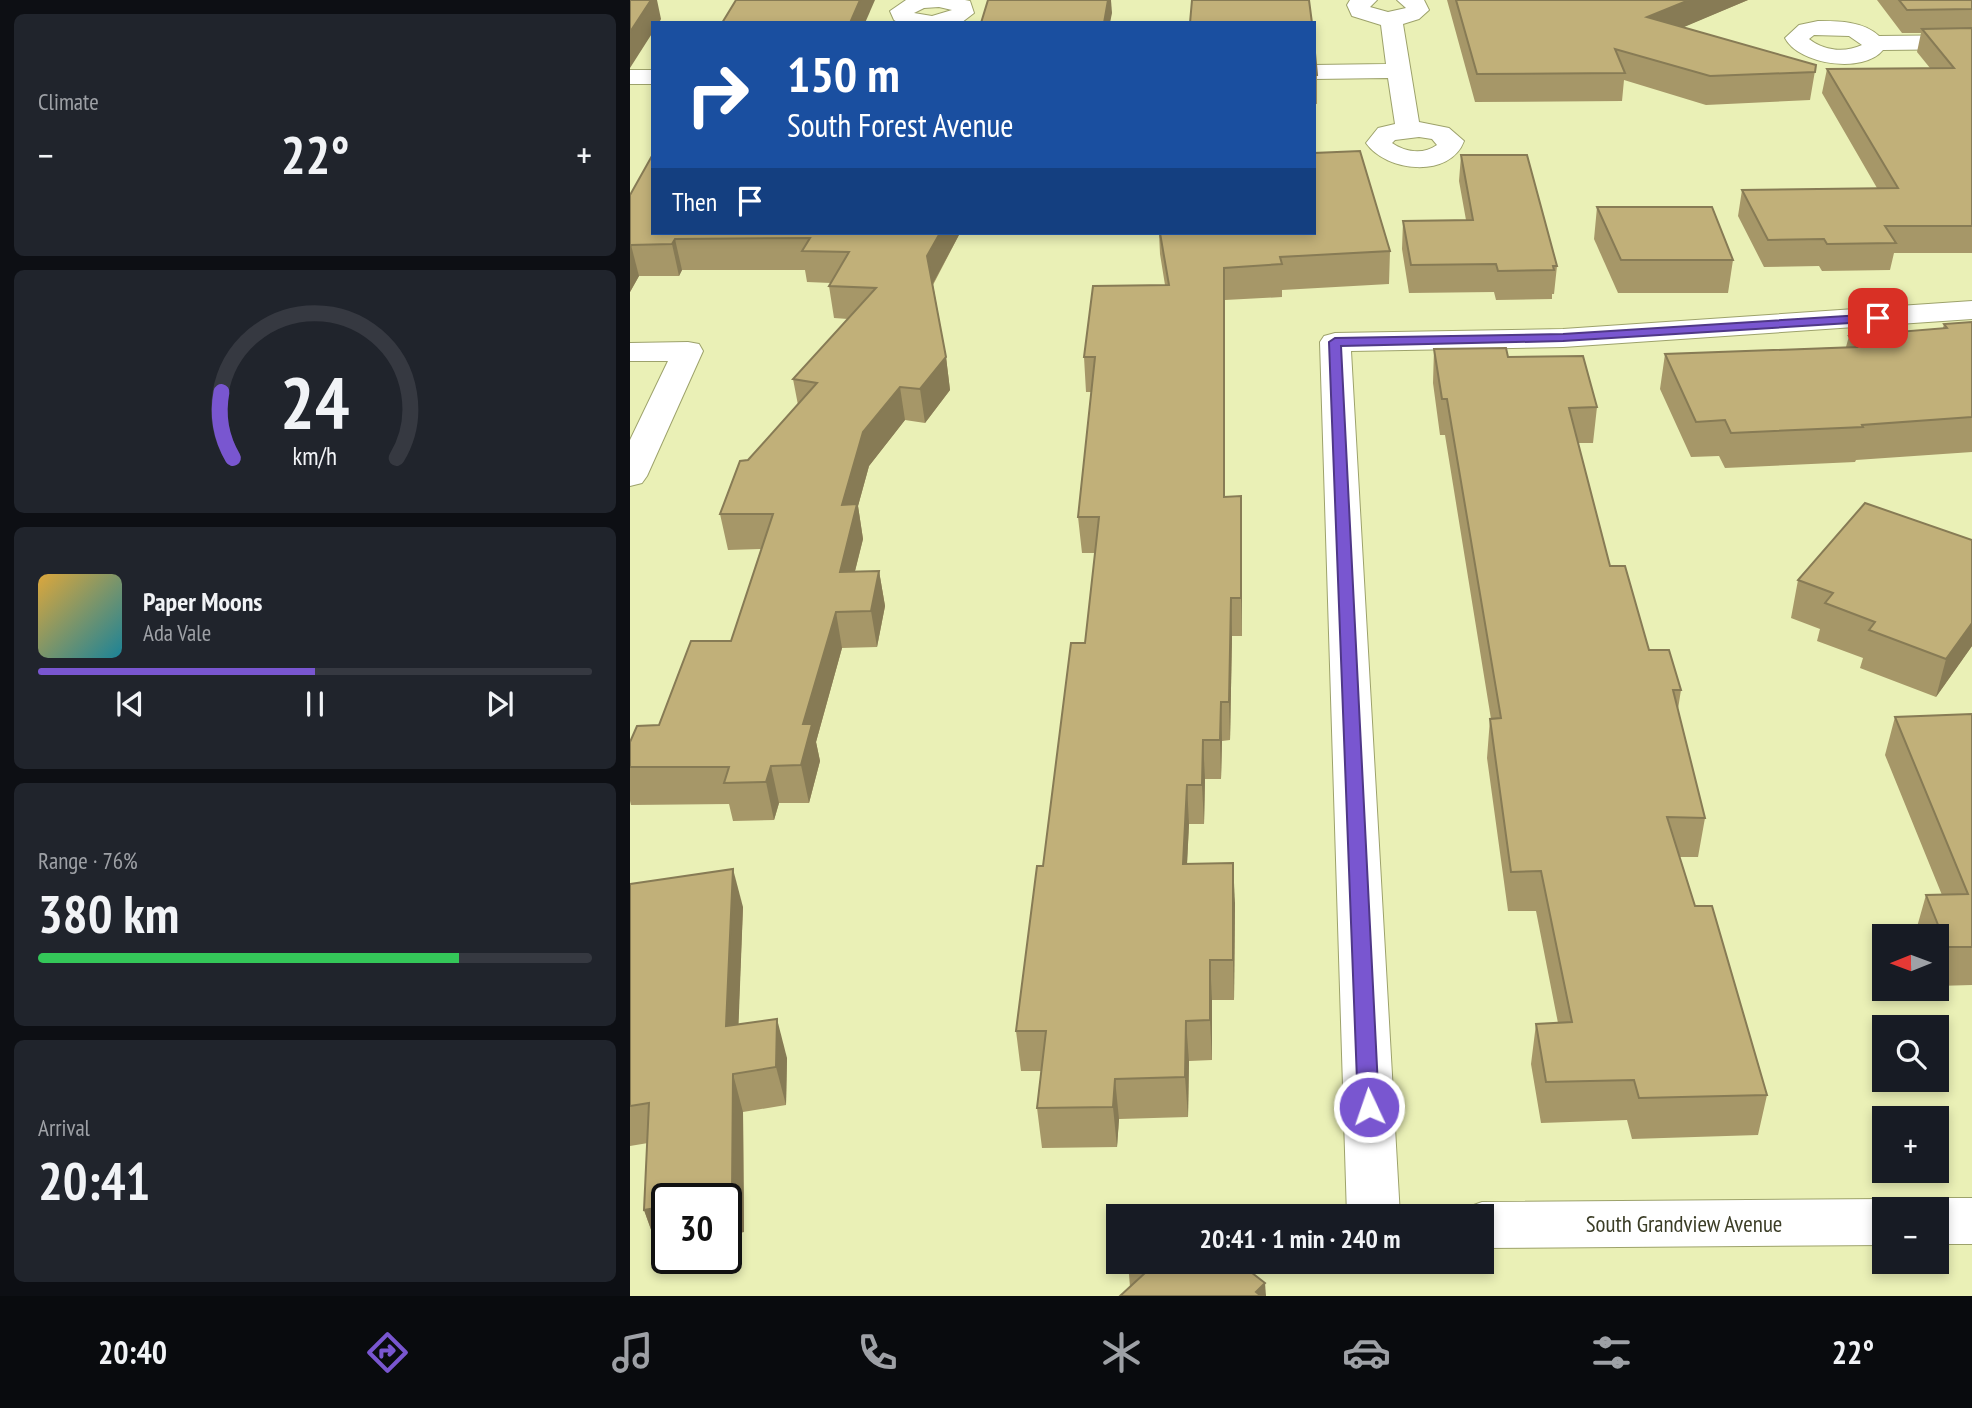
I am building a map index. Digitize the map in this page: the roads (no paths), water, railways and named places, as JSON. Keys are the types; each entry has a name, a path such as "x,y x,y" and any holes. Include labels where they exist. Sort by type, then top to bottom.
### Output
{"street":[{"path":"1366,0 1358,5 1360,11 1372,17 1391,18 1408,16 1418,10 1416,4 1408,0"},
{"path":"1391,18 1408,129"},
{"path":"1873,43 1972,42"},
{"path":"1316,72 1399,71"},
{"path":"630,77 651,77"},
{"path":"1373,1204 1335,342 1563,338 1972,310"},
{"path":"630,352 688,351 630,476"},
{"path":"1949,1221 1972,1221"},
{"name":"South Grandview Avenue","path":"1494,1225 1872,1222"}]}
